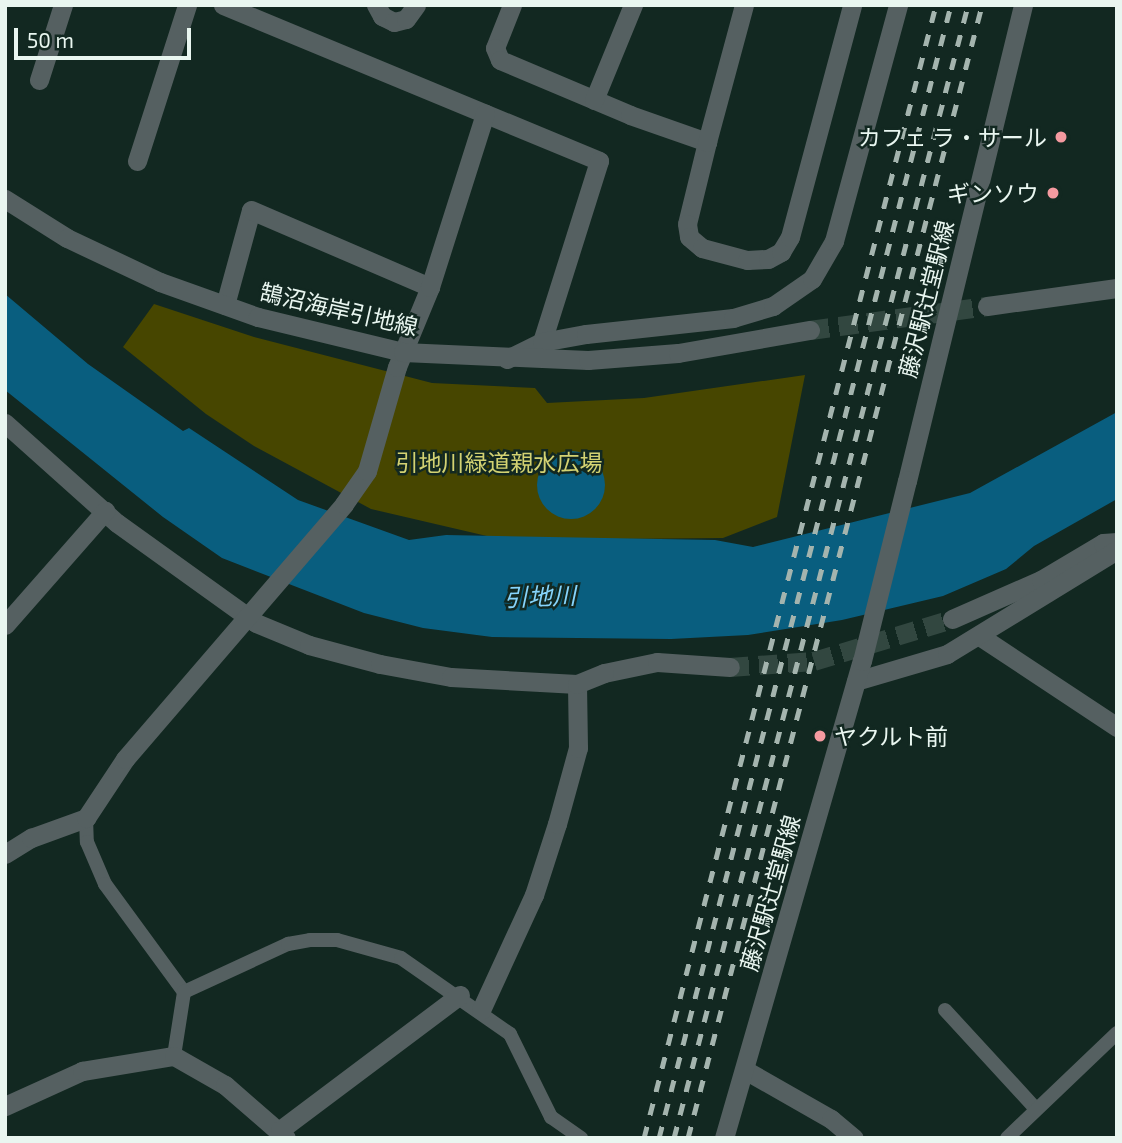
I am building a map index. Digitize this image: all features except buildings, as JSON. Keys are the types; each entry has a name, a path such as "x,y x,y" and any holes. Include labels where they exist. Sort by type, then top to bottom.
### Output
{"street":[{"path":"39,80 63,5"},
{"path":"137,161 187,5"},
{"path":"223,5 599,161 542,342"},
{"path":"376,5 382,16 394,22 406,19 416,5"},
{"path":"512,5 495,48 500,60 594,100 707,142"},
{"path":"594,100 634,5"},
{"path":"744,5 687,225 689,237 702,248 747,260 768,259 782,252 790,237 852,5"},
{"path":"506,359 542,342 733,318 773,306 811,279 834,242 898,5"},
{"name":"藤沢駅辻堂駅線","path":"724,1138 862,661 1023,5"},
{"path":"5,853 31,838 86,818 125,759 344,505 367,471 403,352 430,287 485,114"},
{"name":"鵠沼海岸引地線","path":"5,199 90,249 160,282 225,305 403,352 506,359 588,360 678,354 810,330"},
{"path":"225,305 251,210 430,287"},
{"path":"987,306 1117,288"},
{"path":"5,423 105,511 247,618 309,645 380,664 451,677 577,684 604,673 657,662 730,667"},
{"path":"5,625 105,511"},
{"path":"952,619 1041,580 1103,543 1117,542"},
{"path":"856,681 947,654 981,637 1117,550"},
{"path":"981,637 1117,727"},
{"path":"481,1010 534,895 557,824 578,748 577,684"},
{"path":"5,1106 82,1071 174,1056 225,1085 283,1134 460,995"},
{"path":"745,1070 831,1119 854,1138"}],"lane":[{"path":"86,818 87,842 105,884 184,992 174,1056"},
{"path":"184,992 288,944 337,940 401,958 460,995 510,1034 551,1117 581,1138"},
{"path":"945,1010 1036,1109"},
{"path":"1007,1138 1117,1033"}],"green space":[{"name":"引地川緑道親水広場","path":"154,304 254,337 432,383 535,388 547,403 644,398 805,375 777,517 723,538 504,540 371,509 254,446 206,414 123,347"}],"water":[{"name":"引地川","path":"5,294 88,364 183,431 189,428 298,500 409,540 446,535 715,540 753,547 970,493 1117,412 1117,499 1034,546 1006,569 943,596 842,620 748,635 671,639 492,637 423,628 364,613 222,558 163,517 5,390"},
{"path":"571,451 584,453 595,461 603,472 603,498 595,509 584,517 571,519 558,517 547,509 539,498 537,485 539,472 547,461 558,453"}],"tunnel":[{"path":"810,330 987,306"},
{"path":"730,667 814,661 952,619"}],"railway":[{"path":"644,1138 936,5"},
{"path":"659,1138 951,5"},
{"path":"674,1138 968,5"},
{"path":"688,1138 982,5"}],"place":[{"name":"カフェ ラ・サール","path":"1061,137"},
{"name":"ギンソウ","path":"1053,193"},
{"name":"ヤクルト前","path":"820,736"}]}
